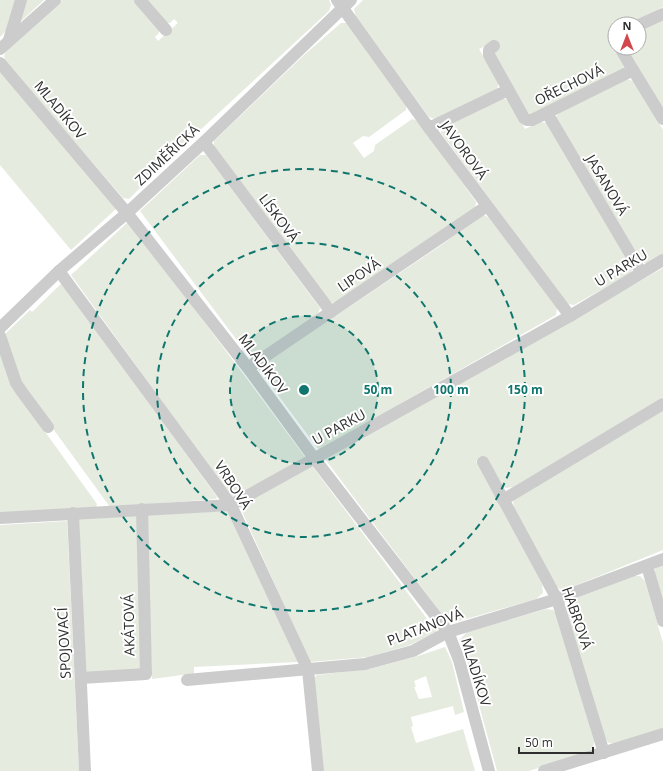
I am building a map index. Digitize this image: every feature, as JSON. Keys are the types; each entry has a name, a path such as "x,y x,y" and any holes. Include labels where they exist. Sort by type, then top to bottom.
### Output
{"street":[{"path":"4,45 21,0"},
{"path":"4,45 55,0"},
{"path":"140,0 166,30"},
{"name":"JAVOROVÁ","path":"344,3 429,128 570,316"},
{"name":"ZDIMĚŘICKÁ","path":"0,328 59,271 128,213 204,142 344,3"},
{"path":"647,21 663,14"},
{"name":"OŘECHOVÁ","path":"494,46 488,50 489,55 524,118 528,120 532,120 547,113 633,70"},
{"path":"625,56 663,120"},
{"name":"MLADÍKOV","path":"0,63 128,213 248,368 314,458 448,632 459,660 489,771"},
{"path":"429,128 508,90"},
{"name":"JASANOVÁ","path":"547,113 641,272"},
{"name":"LÍSKOVÁ","path":"204,142 331,312"},
{"name":"LIPOVÁ","path":"248,368 487,206"},
{"name":"U PARKU","path":"0,518 231,505 570,316 663,260"},
{"name":"VRBOVÁ","path":"59,271 231,505 308,670 318,771"},
{"path":"0,336 16,383 48,427"},
{"path":"503,500 663,404"},
{"name":"HABROVÁ","path":"483,462 557,599 604,753"},
{"name":"AKÁTOVÁ","path":"81,678 146,674 142,509"},
{"name":"SPOJOVACÍ","path":"73,513 85,771"},
{"name":"PLATANOVÁ","path":"187,680 364,664 413,651 448,632 557,599 663,559"},
{"path":"647,566 663,621"},
{"path":"544,771 663,734"}],"shaded area":[{"path":"0,0 16,0 6,31 0,37"},
{"path":"26,0 44,0 18,24"},
{"path":"62,0 134,0 159,29 159,33 155,37 158,41 178,23 174,19 170,23 165,23 146,0 329,0 331,5 329,11 171,157 129,199 123,198 6,63 4,56 6,50"},
{"path":"363,0 663,0 663,7 645,16 607,16 607,56 618,56 624,66 622,72 532,116 526,114 494,56 496,51 499,49 496,41 479,49 499,83 497,89 435,119 429,117 356,17 354,9"},
{"path":"663,20 663,109 631,56 647,56 647,27"},
{"path":"341,23 347,23 406,105 406,110 369,137 363,136 353,143 364,158 374,151 375,145 412,119 418,121 476,202 475,208 335,303 329,302 214,147 214,141 304,55"},
{"path":"0,72 117,208 71,250 0,165"},
{"path":"626,79 633,81 663,130 663,255 648,264 642,262 556,118 558,112"},
{"path":"502,98 509,100 525,129 540,122 547,123 633,267 631,273 574,305 568,304 441,133 442,128"},
{"path":"200,155 206,155 320,308 318,314 251,359 140,211"},
{"path":"483,215 488,217 557,308 556,315 319,450 258,368 437,248"},
{"path":"129,221 305,457 232,499 71,275"},
{"path":"663,268 663,397 513,487 506,488 500,484 485,456 476,461 542,584 543,593 536,599 449,624 325,459"},
{"path":"62,283 217,497 216,499 110,507 22,386 4,335 30,310 32,312"},
{"path":"0,348 15,390 97,504 96,508 0,514"},
{"path":"663,411 663,550 567,589 560,589 555,585 514,509 513,502 517,497"},
{"path":"312,466 437,632 410,645 368,657 310,662 240,507"},
{"path":"230,511 298,662 194,667 194,676 182,675 152,679 146,515"},
{"path":"138,515 141,670 86,674 79,519"},
{"path":"67,521 79,771 0,771 0,525"},
{"path":"663,563 663,604 655,575 655,569"},
{"path":"633,576 640,576 645,581 663,643 663,729 615,744 609,743 604,738 567,611 568,604 572,600"},
{"path":"546,609 553,610 557,615 594,741 593,748 588,752 529,771 497,771 466,657 459,640 467,632"},
{"path":"445,647 452,662 464,712 455,715 453,706 411,717 413,726 411,727 416,743 463,729 475,771 322,771 314,678 317,675 370,669","holes":["426,676 432,697 419,699 414,687 416,687 414,681"]}]}
